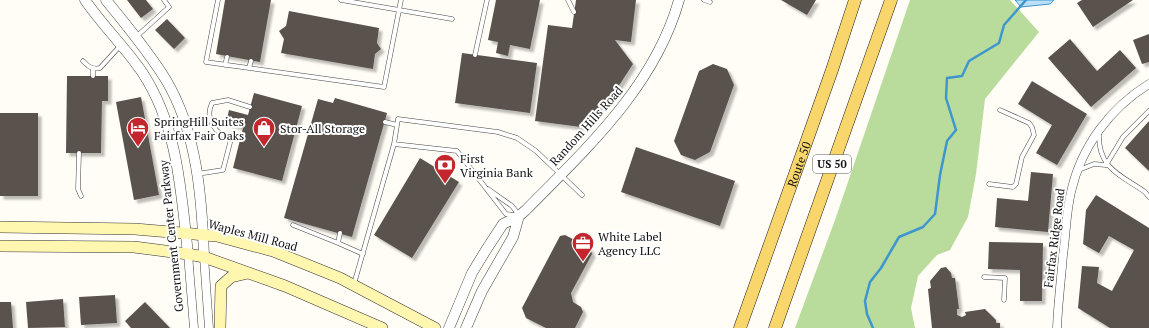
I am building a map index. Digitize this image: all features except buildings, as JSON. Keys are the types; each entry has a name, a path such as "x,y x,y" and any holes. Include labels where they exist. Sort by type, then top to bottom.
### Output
{"main road":[{"name":"Route 50","path":"740,328 830,77 855,0"},
{"name":"US 50","path":"775,328 891,0"},
{"name":"Waples Mill Road","path":"0,227 135,229 204,234 273,251 353,284 435,328"},
{"path":"0,246 134,247 188,254 249,272 328,303 382,328"},
{"path":"220,328 221,286 235,275 249,272"}],"street":[{"name":"Government Center Parkway","path":"85,0 142,72 162,112 172,140 178,170 188,254 194,328"},
{"path":"106,0 136,38 167,82 183,116 194,156 197,174 204,234 204,258 209,328"},
{"name":"Random Hills Road","path":"449,328 472,273 504,224 519,216 561,174 604,129 632,95 649,69 665,39 679,0"},
{"name":"Fairfax Ridge Road","path":"1057,328 1068,208 1077,171 1090,144 1099,130 1122,104 1149,84"},
{"name":"Random Hills Road","path":"466,328 482,291 513,237 519,216"}],"lane":[{"path":"136,38 169,7 164,0"},
{"path":"218,0 206,62 384,87 401,0"},
{"path":"341,0 452,20"},
{"path":"475,54 487,0"},
{"path":"568,0 574,12"},
{"path":"704,0 710,2"},
{"path":"83,61 93,69 100,68 121,46"},
{"path":"225,65 227,57"},
{"path":"249,68 251,61"},
{"path":"93,69 93,76"},
{"path":"197,174 223,170 231,139 222,136 215,131 210,116 210,108 212,103 228,100 250,107"},
{"path":"989,184 1013,187 1016,184 1022,156 1034,135 1032,127 1029,123 1000,110"},
{"path":"1106,165 1123,137 1149,110"},
{"path":"353,284 394,144 398,119 498,132 517,138 530,147 561,174 582,195"},
{"path":"385,122 397,125"},
{"path":"1099,130 1099,149 1106,165"},
{"path":"394,144 457,151 506,214 519,216"},
{"path":"79,153 78,189 81,196"},
{"path":"1077,171 1094,164 1106,165 1145,192 1149,197"},
{"path":"484,186 512,206 519,216"},
{"path":"294,225 363,254"},
{"path":"338,243 340,233"},
{"path":"984,277 1005,278 1004,300"}],"green space":[{"path":"910,0 1010,0 1039,32 985,99 976,174 968,217 950,250 937,255 918,276 911,308 915,328 795,328 835,220"}],"water":[{"path":"1015,0 1054,0 1050,4 1021,7"}],"waterway":[{"path":"873,328 867,314 865,301 870,282 881,268 899,237 923,227 935,214 940,175 947,141 956,130 946,98 947,78 962,76 969,61 999,43 1004,25 1026,0"}],"place":[{"name":"SpringHill Suites Fairfax Fair Oaks","path":"138,148"},
{"name":"Stor-All Storage","path":"264,148"},
{"name":"First Virginia Bank","path":"445,184"},
{"name":"White Label Agency LLC","path":"583,262"}]}
